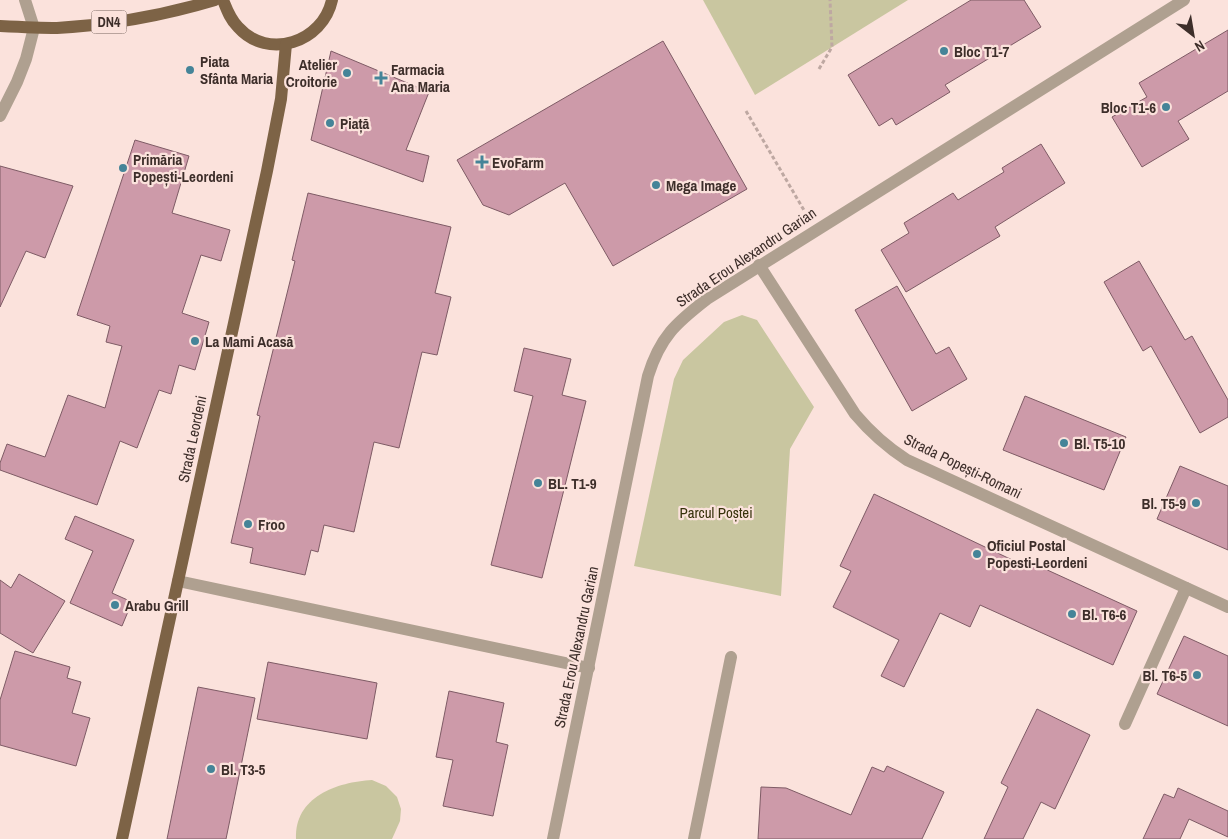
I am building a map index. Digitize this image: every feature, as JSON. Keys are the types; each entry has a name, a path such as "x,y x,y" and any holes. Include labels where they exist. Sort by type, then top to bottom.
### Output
{"main road":[{"name":"DN4","path":"0,26 67,27 134,18 216,0"},
{"path":"223,0 228,14 238,28 252,39 269,44 286,44 301,40 314,32 324,21 332,0"},
{"name":"Strada Leordeni","path":"122,839 276,125 284,79 286,44"}],"street":[{"path":"0,116 26,59 34,28 25,0"},
{"name":"Strada Erou Alexandru Garian","path":"553,839 648,376 653,358 662,342 678,322 707,298 1184,0"},
{"name":"Strada Popești-Romani","path":"759,265 851,408 871,434 890,450 907,460 1228,607"},
{"path":"178,581 589,668"},
{"path":"1125,724 1186,588"},
{"path":"694,839 732,657"}],"path":[{"path":"819,68 832,47 830,0"},
{"path":"746,111 815,230"}],"green space":[{"path":"703,0 908,0 755,95"},
{"name":"Parcul Poștei","path":"742,315 757,320 814,407 790,449 781,596 634,566 674,379 683,360 724,322"},
{"path":"372,780 386,786 397,797 401,809 400,821 392,839 296,839 297,824 302,812 320,794 345,784"}],"building":[{"name":"Bloc T1-7","path":"971,0 1024,0 1041,27 945,85 950,92 896,125 892,118 879,126 848,75"},
{"name":"Bloc T1-6","path":"1228,30 1228,91 1178,121 1189,139 1142,167 1112,117 1147,97 1139,83"},
{"path":"663,41 747,189 613,266 565,183 509,215 483,205 457,160"},
{"path":"331,51 429,92 406,150 429,156 423,182 311,140"},
{"path":"135,140 189,156 172,213 230,230 221,261 201,255 182,313 209,322 195,370 179,365 171,394 159,390 137,448 120,441 97,505 0,470 0,463 7,444 45,457 68,395 105,408 122,346 106,342 110,326 77,315"},
{"path":"1041,144 1065,183 995,227 1000,236 906,292 881,250 909,233 904,223 953,193 958,200 1004,172 1002,168"},
{"path":"0,166 73,186 45,258 26,251 0,307"},
{"path":"308,193 451,227 435,293 451,297 437,355 422,352 399,448 374,442 354,532 324,525 318,552 311,550 305,575 250,563 253,548 231,543 260,416 257,415 295,261 292,260"},
{"path":"1139,261 1185,340 1192,336 1228,400 1228,417 1200,433 1151,346 1143,351 1104,282"},
{"path":"897,286 936,354 949,347 967,379 912,411 855,310"},
{"name":"BL. T1-9","path":"524,348 571,359 562,395 586,401 542,578 491,565 533,396 514,391"},
{"name":"Bl. T5-10","path":"1025,396 1126,437 1104,490 1003,450"},
{"name":"Bl. T5-9","path":"1180,466 1228,486 1228,550 1157,519"},
{"path":"874,494 1029,568 1032,563 1137,611 1113,665 980,605 970,627 940,613 904,687 881,676 899,640 833,607 851,571 840,566"},
{"path":"75,516 134,540 112,593 132,602 122,626 70,603 93,551 65,539"},
{"path":"19,574 65,601 33,653 0,633 0,580 11,588"},
{"name":"Bl. T6-5","path":"1184,636 1228,656 1228,726 1157,694"},
{"path":"15,651 70,667 67,678 81,682 72,713 90,718 76,766 0,745 0,700"},
{"path":"268,662 377,683 367,739 257,719"},
{"name":"Bl. T3-5","path":"198,687 255,698 226,839 167,839"},
{"path":"449,691 504,703 496,742 508,745 493,816 443,806 453,760 436,757"},
{"path":"1037,709 1090,735 1055,809 1041,802 1023,839 984,839 1008,787 1001,783"},
{"path":"887,766 944,792 922,839 758,839 761,787 786,788 851,815 872,767 884,772"},
{"path":"1178,788 1228,811 1228,837 1189,819 1180,839 1143,839 1164,794 1174,798"}],"place":[{"name":"Bloc T1-7","path":"944,51"},
{"name":"Piata Sfânta Maria","path":"190,70"},
{"name":"Atelier Croitorie","path":"347,73"},
{"name":"Farmacia Ana Maria","path":"381,78"},
{"name":"Bloc T1-6","path":"1166,107"},
{"name":"Piață","path":"330,123"},
{"name":"EvoFarm","path":"482,162"},
{"name":"Primăria Popești-Leordeni","path":"123,168"},
{"name":"Mega Image","path":"656,185"},
{"name":"La Mami Acasă","path":"195,341"},
{"name":"Bl. T5-10","path":"1064,443"},
{"name":"BL. T1-9","path":"538,483"},
{"name":"Bl. T5-9","path":"1196,503"},
{"name":"Froo","path":"248,524"},
{"name":"Oficiul Postal Popesti-Leordeni","path":"977,554"},
{"name":"Arabu Grill","path":"115,605"},
{"name":"Bl. T6-6","path":"1072,614"},
{"name":"Bl. T6-5","path":"1197,675"},
{"name":"Bl. T3-5","path":"211,769"}]}
